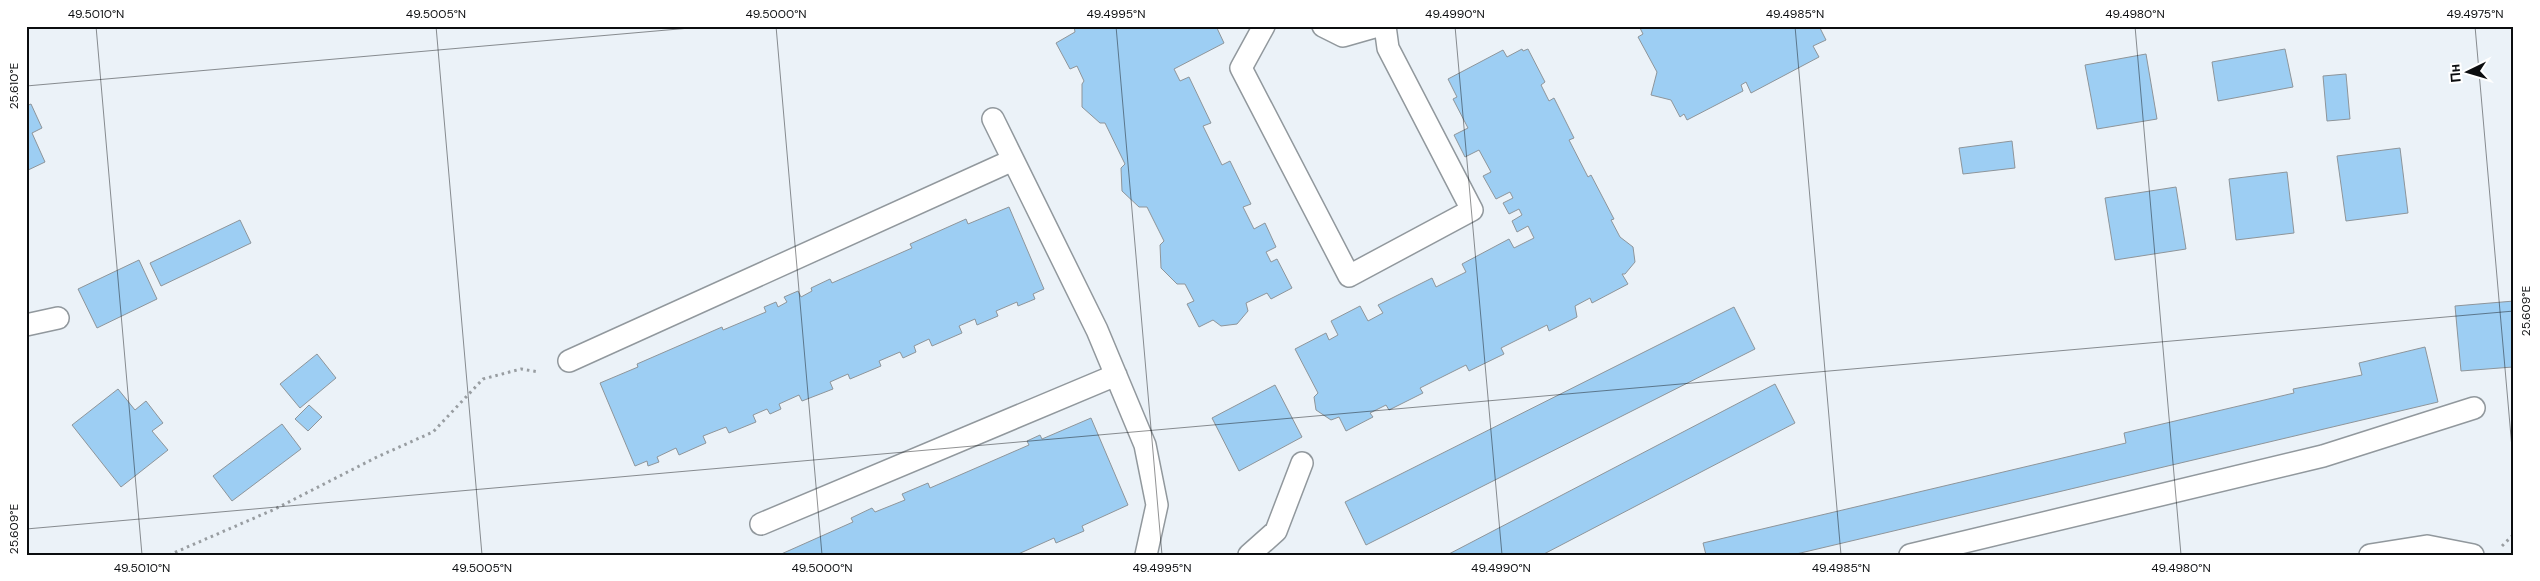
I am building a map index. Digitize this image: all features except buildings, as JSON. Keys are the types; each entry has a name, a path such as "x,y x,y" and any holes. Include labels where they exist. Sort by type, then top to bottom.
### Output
{"lane":[{"path":"1264,26 1242,68 1349,276 1472,210 1388,48 1385,26"},
{"path":"1324,26 1343,36 1378,26"},
{"path":"993,119 1097,330 1145,445 1157,505 1146,555"},
{"path":"569,361 1013,160"},
{"path":"26,325 58,318"},
{"path":"762,524 1116,375"},
{"path":"1910,555 2324,456 2474,408"},
{"path":"1249,555 1276,531 1302,462"},
{"path":"2370,555 2427,546 2473,555"}],"path":[{"path":"168,555 276,508 377,457 433,432 483,379 521,369 541,372 569,361"}]}
